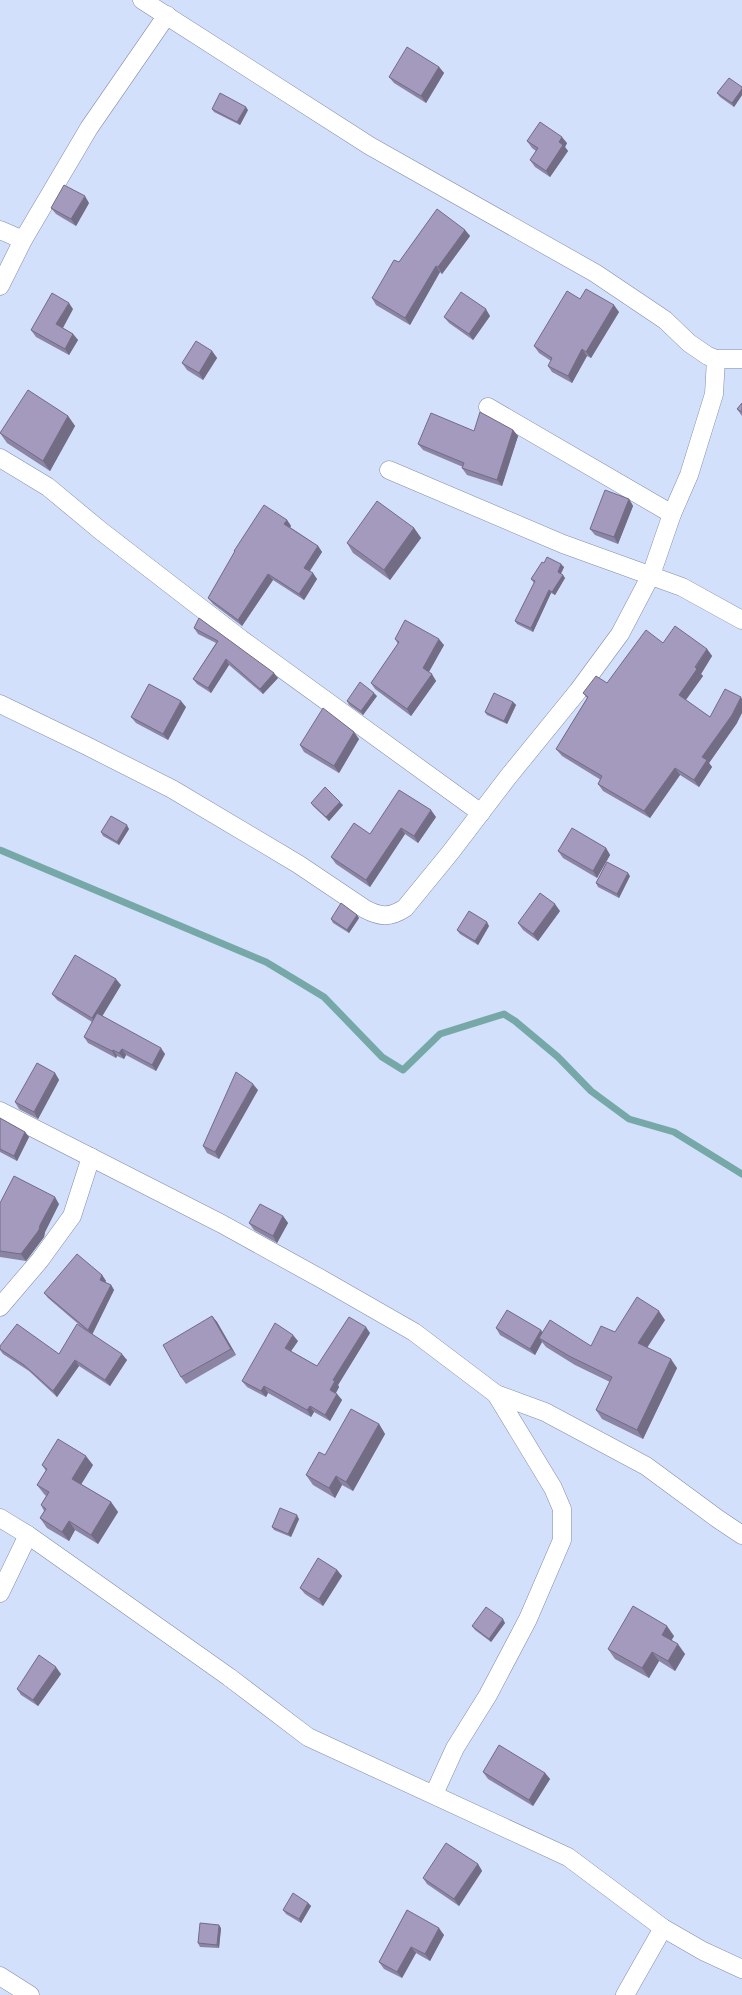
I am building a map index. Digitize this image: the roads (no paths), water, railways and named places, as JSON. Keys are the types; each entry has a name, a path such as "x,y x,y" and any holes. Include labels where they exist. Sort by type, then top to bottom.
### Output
{"street":[{"path":"142,0 370,146 595,273 665,320 689,343 716,359 742,359"},
{"path":"0,286 23,240 89,128 167,15"},
{"path":"0,230 23,240"},
{"path":"0,704 172,789 298,864 327,886 376,915 387,917 397,914 405,908 450,853 578,691 620,634 651,575 672,514 689,475 714,394 716,359"},
{"path":"488,406 672,514"},
{"path":"0,458 48,486 102,531 241,639 481,813"},
{"path":"389,470 563,544 682,587 742,620"},
{"path":"0,1111 222,1224 414,1332 496,1394 545,1412 646,1466 742,1535"},
{"path":"0,1307 40,1260 72,1216 91,1156"},
{"path":"434,1794 455,1748 488,1695 528,1619 562,1540 562,1509 553,1488 496,1394"},
{"path":"0,1518 28,1535 228,1677 308,1737 568,1857 663,1928 704,1951 742,1969"},
{"path":"0,1593 28,1535"},
{"path":"625,1995 663,1928"},
{"path":"0,1976 30,1995"}],"waterway":[{"path":"0,850 266,962 324,997 382,1057 403,1070 440,1034 504,1014 515,1021 558,1057 591,1091 629,1119 674,1132 742,1174"}]}
